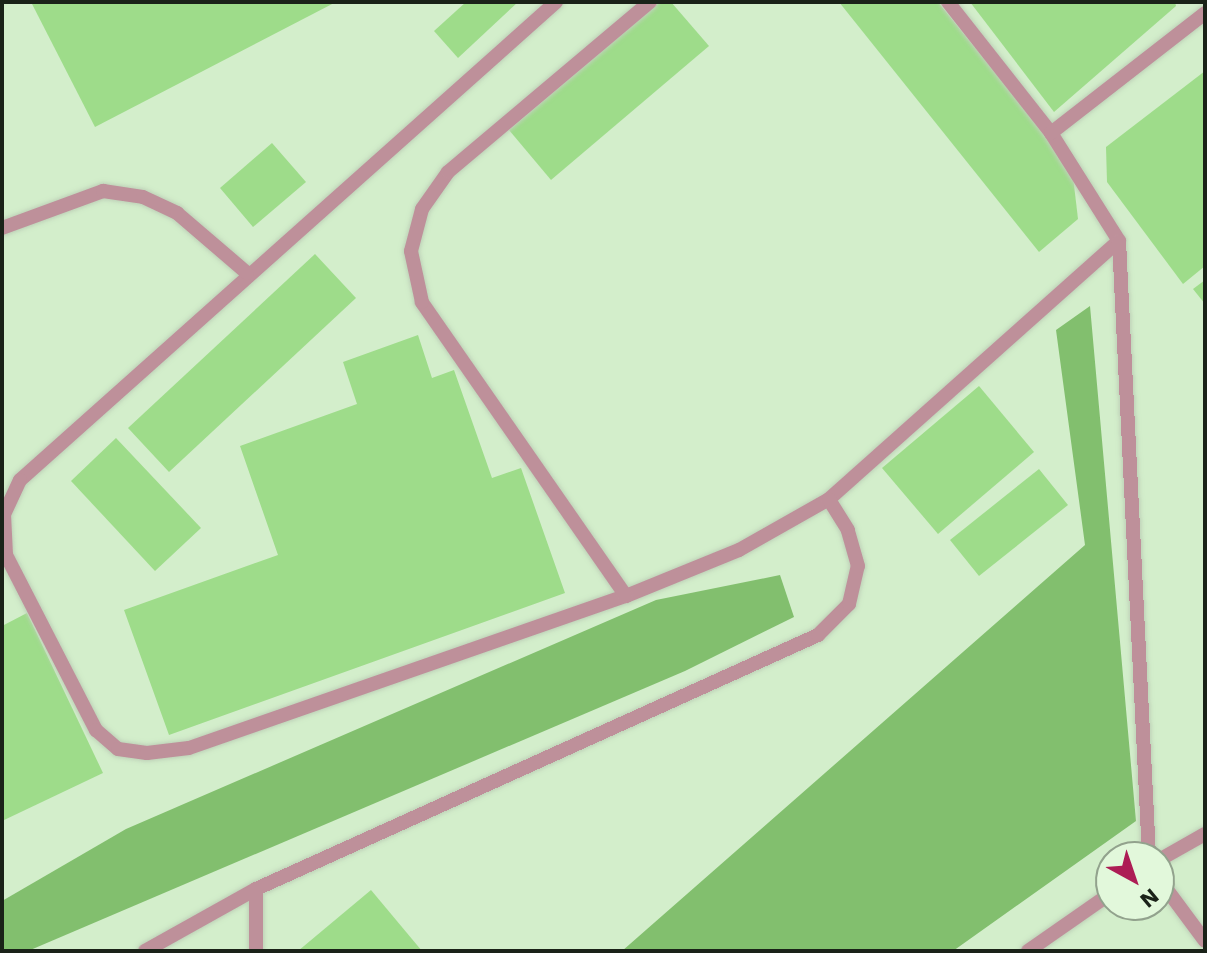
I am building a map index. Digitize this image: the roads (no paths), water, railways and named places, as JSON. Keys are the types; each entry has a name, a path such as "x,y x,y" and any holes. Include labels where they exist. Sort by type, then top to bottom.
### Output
{"lane":[{"path":"2,495 247,273 556,2"},
{"path":"626,596 422,302 411,251 422,209 448,172 650,2"},
{"path":"948,2 1051,133 1119,241 1148,841"},
{"path":"1051,133 1205,13"},
{"path":"2,228 103,191 143,197 177,213 247,273"},
{"path":"20,480 4,514 6,555 96,730 118,749 147,753 189,748 626,596 739,550 829,499 1119,241"},
{"path":"145,951 256,889 818,635 849,604 858,566 848,530 829,499"},
{"path":"1175,851 1205,834"},
{"path":"256,889 256,951"},
{"path":"1175,901 1205,941"},
{"path":"1028,951 1095,904"}]}
